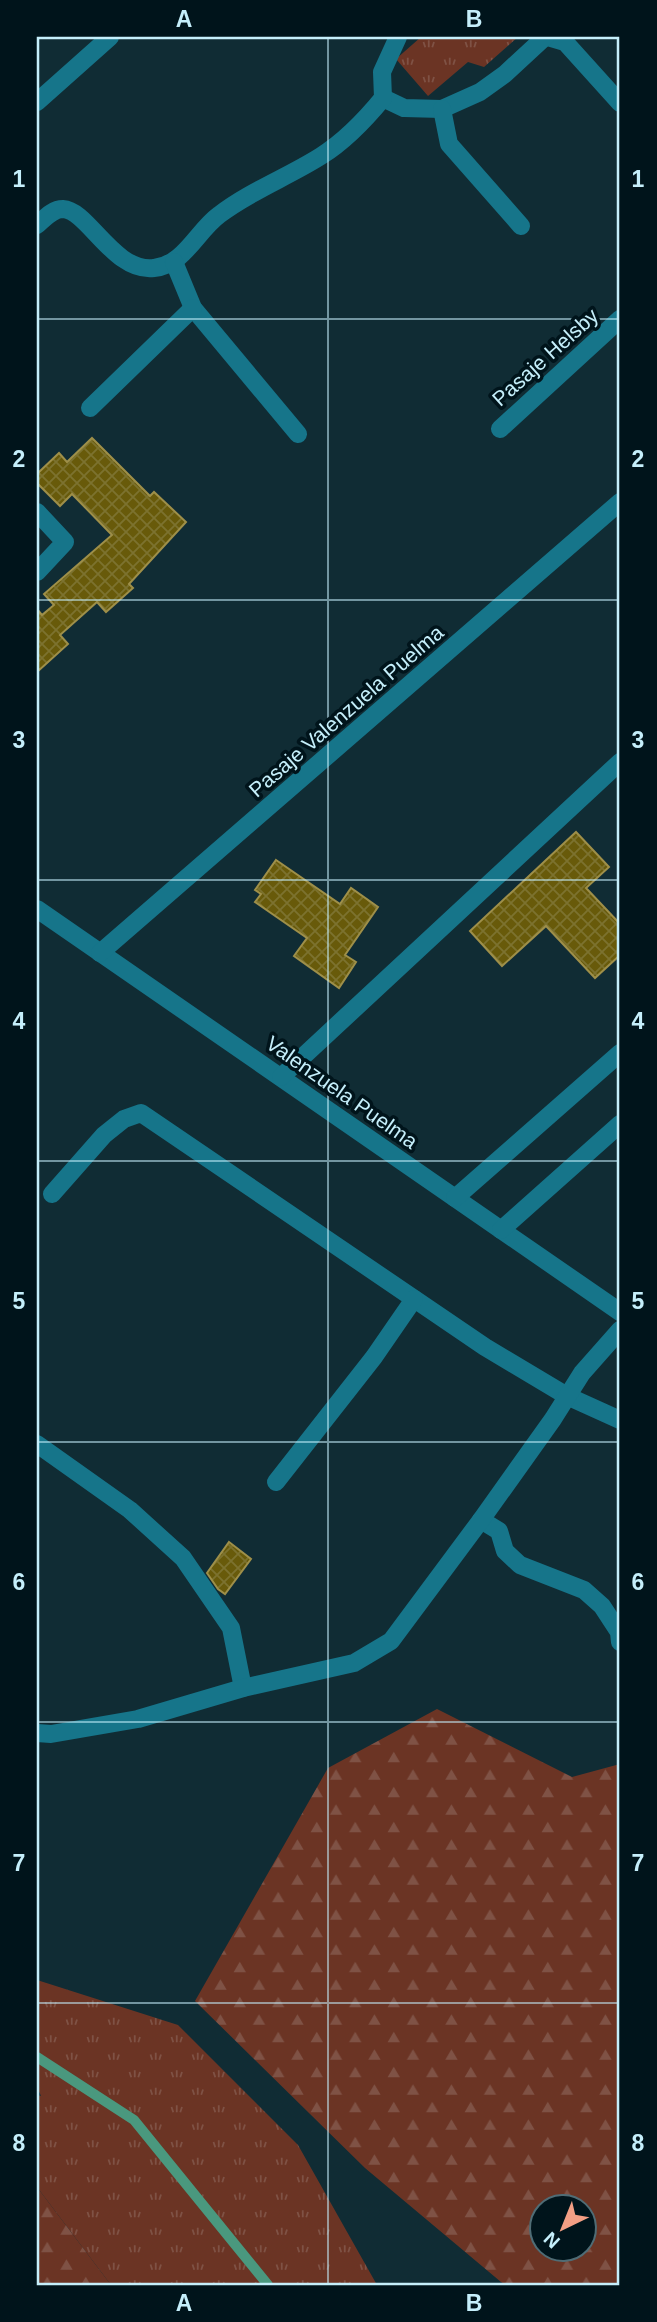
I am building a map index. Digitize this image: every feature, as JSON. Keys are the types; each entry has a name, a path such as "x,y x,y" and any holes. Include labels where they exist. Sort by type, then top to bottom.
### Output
{"street":[{"path":"37,102 110,37"},
{"path":"37,225 52,212 62,209 73,212 120,257 134,265 147,269 174,262 217,216 255,191 321,156 360,125 383,98 382,72 398,37"},
{"path":"383,98 404,108 442,109 480,92 505,75 546,37 565,42 620,103"},
{"path":"442,109 449,144 521,226"},
{"path":"174,262 193,308 298,435"},
{"path":"90,408 193,308"},
{"name":"Pasaje Helsby","path":"500,429 620,319"},
{"name":"Pasaje Valenzuela Puelma","path":"100,953 620,502"},
{"path":"37,512 65,542 37,572"},
{"path":"281,1077 620,762"},
{"name":"Valenzuela Puelma","path":"37,909 620,1312"},
{"path":"455,1198 620,1053"},
{"path":"52,1194 104,1135 124,1119 141,1114 485,1347 567,1396 620,1420"},
{"path":"501,1230 620,1124"},
{"path":"276,1482 374,1357 414,1298"},
{"path":"37,1734 138,1719 243,1688 354,1663 391,1641 481,1520 582,1373 620,1330"},
{"path":"37,1444 130,1510 183,1558 230,1628 243,1688"},
{"path":"481,1520 499,1531 505,1551 520,1565 584,1590 602,1606 619,1632 620,1642"}],"green space":[{"path":"421,37 518,37 484,67 468,62 428,96 396,59"},
{"path":"437,1709 572,1777 620,1764 620,2285 506,2285 501,2282 365,2168 195,2001 328,1768"},
{"path":"37,1980 178,2025 298,2145 377,2285 111,2285 37,2187 37,2095 41,2096 37,2087"},
{"path":"37,2187 111,2285 37,2285"}],"building":[{"path":"92,438 150,496 154,492 186,522 129,584 133,588 106,612 97,602 60,635 68,644 37,672 37,609 42,615 54,605 44,594 112,535 72,494 60,506 37,483 37,474 59,453 67,462"},
{"path":"576,832 609,867 586,888 620,924 620,955 595,978 546,926 502,966 470,931"},
{"path":"276,860 340,904 351,888 378,907 345,955 356,962 339,988 294,956 307,938 255,902 261,894 255,890"},
{"path":"229,1542 251,1559 225,1594 207,1573"}],"waterway":[{"path":"37,2057 134,2120 268,2285"}]}
